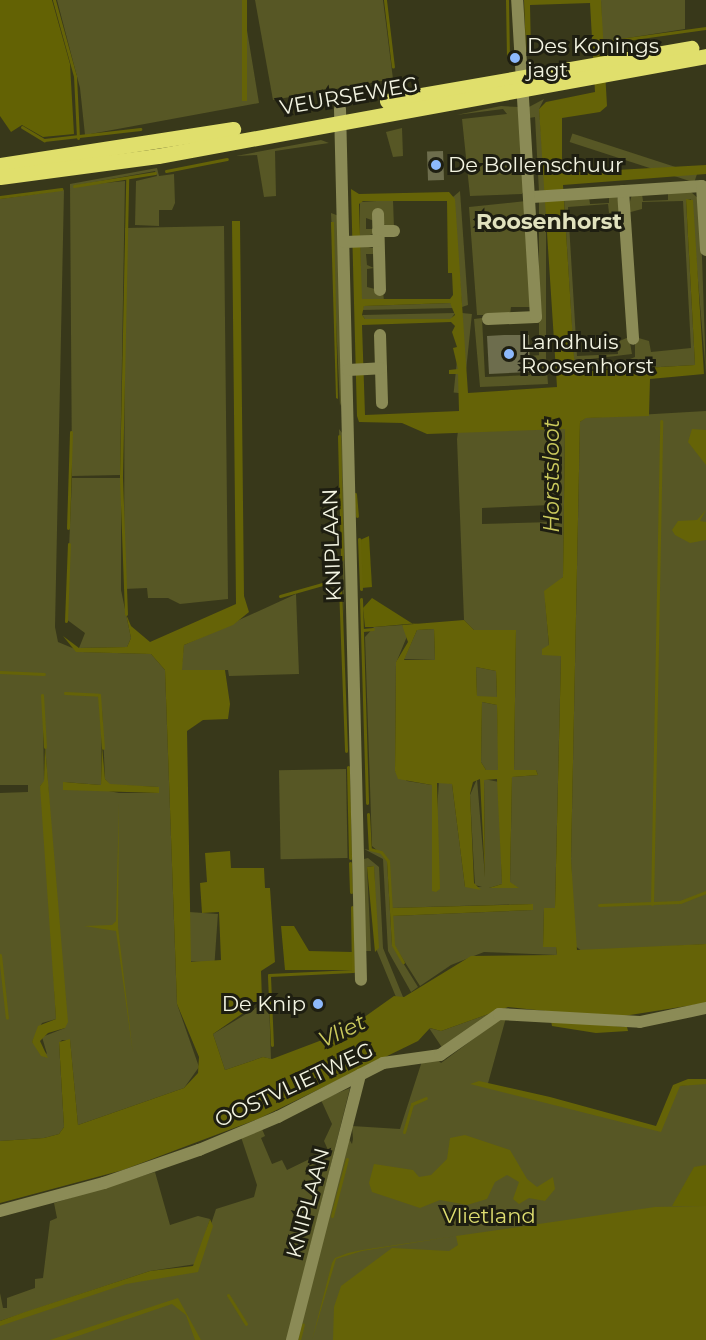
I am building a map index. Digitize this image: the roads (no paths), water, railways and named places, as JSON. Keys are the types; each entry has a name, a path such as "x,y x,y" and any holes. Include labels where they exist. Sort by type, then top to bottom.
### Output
{"main road":[{"name":"VEURSEWEG","path":"0,165 88,154 340,114 598,69 706,46"},
{"name":"VEURSEWEG","path":"598,69 706,56"},
{"name":"VEURSEWEG","path":"0,177 158,156 340,114"}],"street":[{"path":"488,319 536,317 536,197 523,82 517,0"},
{"name":"KNIPLAAN","path":"340,114 351,370 361,980"},
{"path":"536,197 702,186 706,250"},
{"path":"623,191 633,339"},
{"path":"378,214 380,291"},
{"path":"347,242 363,242 394,231"},
{"path":"380,334 382,404"},
{"path":"351,370 381,368"},
{"name":"OOSTVLIETWEG","path":"0,1211 104,1183 199,1150 278,1117 383,1063 440,1055 492,1016 508,1011 633,1023 706,1008"},
{"name":"KNIPLAAN","path":"292,1340 360,1075"}],"waterway":[{"path":"54,0 75,76 78,138"},
{"path":"385,0 393,67"},
{"path":"507,0 508,55"},
{"path":"598,43 706,28"},
{"path":"22,127 44,140 140,129"},
{"path":"166,171 227,159"},
{"path":"74,186 155,173"},
{"path":"126,614 121,476 127,179"},
{"path":"0,197 61,189"},
{"path":"652,904 661,421"},
{"path":"68,528 71,432"},
{"path":"339,436 342,559"},
{"path":"355,494 357,516"},
{"path":"359,539 361,589"},
{"path":"66,621 69,544"},
{"path":"280,596 333,581 340,586 346,751"},
{"path":"361,599 367,803"},
{"path":"363,630 373,629"},
{"path":"0,672 44,674"},
{"path":"65,693 99,695 103,748"},
{"path":"42,695 45,747"},
{"path":"348,767 350,858"},
{"path":"368,814 370,849 381,852 388,861 393,945 403,962"},
{"path":"350,863 351,892"},
{"path":"599,905 680,902 706,892"},
{"path":"272,1045 269,975 353,971 352,907"},
{"path":"0,955 7,1018"},
{"path":"404,1132 412,1104 426,1098"},
{"path":"332,1216 347,1159"},
{"path":"228,1295 246,1324"},
{"path":"299,1340 303,1324"}],"place":[{"name":"Des Konings jagt","path":"515,58"},
{"name":"De Bollenschuur","path":"436,165"},
{"name":"Landhuis Roosenhorst","path":"509,354"},
{"name":"De Knip","path":"318,1004"}],"district":[{"name":"Roosenhorst","path":"549,222"}],"water label":[{"name":"Horstsloot","path":"552,476"},
{"name":"Vliet","path":"342,1031"}],"park label":[{"name":"Vlietland","path":"489,1216"}]}
